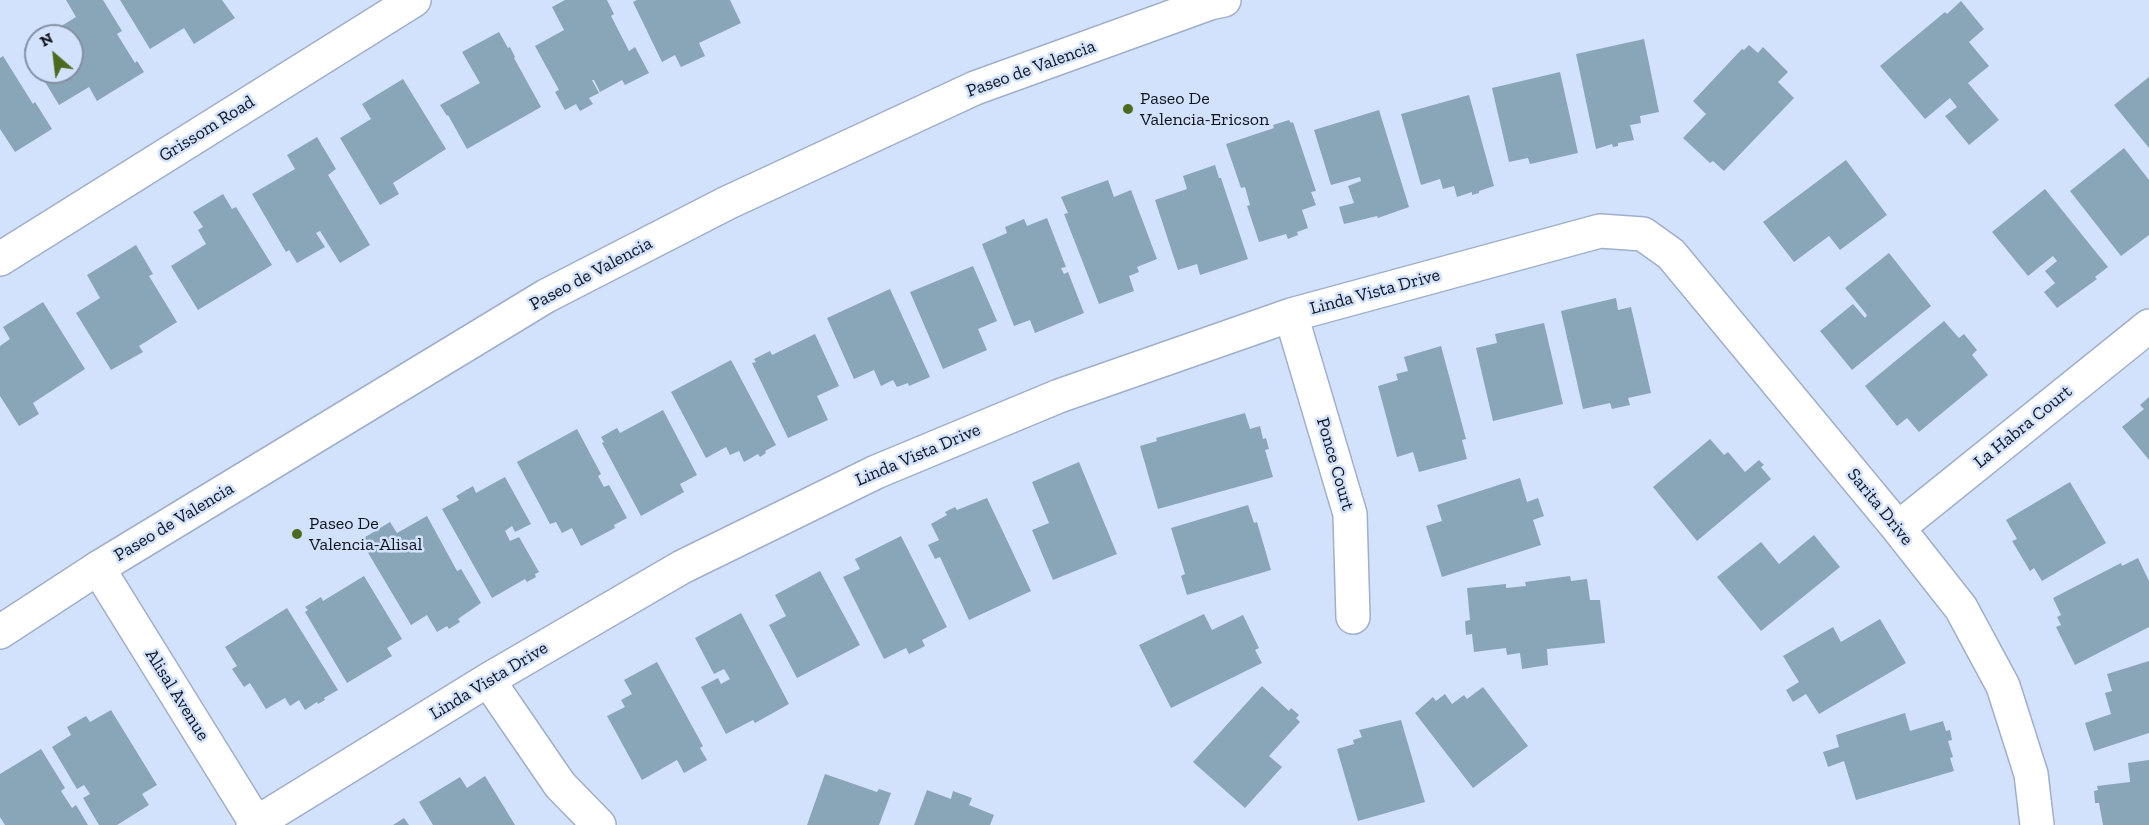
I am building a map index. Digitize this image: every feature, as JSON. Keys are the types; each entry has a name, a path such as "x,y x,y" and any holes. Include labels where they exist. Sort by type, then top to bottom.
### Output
{"street":[{"name":"Grissom Road","path":"0,259 414,0"},
{"name":"Paseo de Valencia","path":"0,632 98,568 546,296 717,208 975,88 1215,1"},
{"name":"Linda Vista Drive","path":"254,824 488,680 682,567 876,472 1059,396 1290,315 1600,231 1643,234"},
{"name":"Sarita Drive","path":"1643,234 1671,254 1898,528 1961,608 2003,686 2031,774 2037,825"},
{"name":"Ponce Court","path":"1290,315 1350,514 1353,618"},
{"name":"La Habra Court","path":"1898,528 2149,326"},
{"name":"Alisal Avenue","path":"98,568 254,824"},
{"path":"488,680 560,785 599,825"}],"building":[{"path":"66,0 103,0 122,31 117,34 135,63 137,61 144,72 97,101 89,87 59,105 46,84 84,84 84,24 65,24 76,17"},
{"path":"120,0 222,0 235,18 194,44 184,28 150,49"},
{"path":"565,0 607,0 614,14 611,16 629,51 635,47 649,73 625,85 622,80 600,92 592,80 599,93 589,98 593,104 580,111 576,104 565,110 555,92 559,90 535,46 564,30 552,7"},
{"path":"637,0 730,0 741,23 699,43 705,56 681,67 675,55 662,62 633,2"},
{"path":"1961,1 1984,29 1969,42 1989,66 1968,83 1999,120 1969,145 1945,116 1957,107 1950,98 1925,119 1880,66"},
{"path":"499,32 508,48 510,47 541,107 467,149 440,105 480,83 462,52"},
{"path":"1644,39 1659,112 1640,116 1641,123 1630,125 1634,140 1618,143 1618,146 1613,147 1612,144 1596,149 1576,54"},
{"path":"1749,45 1758,53 1763,47 1788,72 1778,82 1794,98 1724,171 1713,161 1710,163 1683,138 1706,114 1693,101 1742,49 1744,50"},
{"path":"3,56 33,104 35,102 52,129 15,152 0,129 0,58"},
{"path":"1560,72 1578,153 1530,164 1528,158 1509,162 1492,88"},
{"path":"2149,77 2149,148 2114,105"},
{"path":"403,79 446,149 393,183 399,194 380,205 340,138 371,119 362,104"},
{"path":"1469,95 1494,186 1479,191 1479,193 1472,195 1472,192 1457,197 1454,186 1443,189 1440,179 1421,185 1401,114"},
{"path":"1379,110 1409,207 1378,218 1377,216 1344,224 1339,207 1354,203 1348,186 1361,181 1360,177 1331,185 1314,130"},
{"path":"1289,120 1293,122 1316,191 1311,192 1316,205 1302,210 1308,228 1297,232 1298,235 1288,239 1286,234 1259,242 1247,206 1250,205 1245,187 1241,188 1226,144 1274,128 1273,125"},
{"path":"317,137 336,169 328,175 370,245 340,263 320,231 316,233 325,247 297,263 289,250 286,252 252,194 295,169 287,155"},
{"path":"2124,148 2149,180 2149,235 2121,256 2070,191"},
{"path":"1846,160 1887,215 1840,250 1829,236 1794,262 1763,222"},
{"path":"1215,165 1248,259 1200,275 1197,264 1178,270 1155,200 1187,189 1183,176"},
{"path":"1108,180 1114,197 1131,190 1157,259 1137,267 1139,272 1129,276 1134,291 1099,304 1064,214 1068,213 1061,197"},
{"path":"2045,189 2108,267 2095,277 2097,279 2057,308 2044,292 2055,283 2045,271 2057,261 2053,256 2028,276 1992,232"},
{"path":"223,194 232,209 236,207 272,265 198,310 171,266 206,244 198,230 203,227 193,212"},
{"path":"1047,218 1066,267 1061,268 1064,274 1068,272 1084,313 1035,333 1030,320 1014,326 982,244 1007,233 1005,227 1024,219 1027,226"},
{"path":"136,245 153,274 149,276 177,322 139,346 143,352 111,370 76,313 100,298 87,275"},
{"path":"1889,253 1931,306 1852,370 1820,331 1853,304 1865,318 1867,315 1845,288"},
{"path":"973,266 997,321 978,329 987,350 943,369 910,292"},
{"path":"890,289 930,377 909,386 908,383 897,387 893,380 881,386 874,370 854,379 827,318"},
{"path":"1616,298 1618,310 1631,307 1651,393 1628,398 1630,405 1612,409 1610,403 1583,409 1561,311"},
{"path":"43,302 85,369 33,403 39,414 19,426 0,396 0,346 10,339 3,327"},
{"path":"1944,321 1959,338 1964,334 1977,350 1972,355 1988,375 1919,432 1907,418 1897,426 1865,386"},
{"path":"1544,323 1563,404 1493,421 1476,348 1497,343 1495,334"},
{"path":"815,334 839,386 817,396 828,420 788,438 752,363 756,362 754,359 770,351 772,355"},
{"path":"1441,346 1466,439 1462,440 1467,459 1419,472 1413,452 1397,457 1378,386 1398,380 1396,374 1408,371 1404,357"},
{"path":"731,360 776,445 760,457 758,454 744,462 739,451 730,455 726,447 706,458 671,392"},
{"path":"2149,397 2149,460 2122,427 2144,409 2140,405"},
{"path":"663,410 697,475 680,484 684,492 641,516 602,443 604,442 601,437 617,428 620,433"},
{"path":"1245,413 1250,429 1260,426 1263,439 1266,438 1269,449 1265,450 1273,477 1158,509 1140,446 1157,441 1156,438"},
{"path":"577,429 601,474 598,476 604,487 609,485 627,518 614,525 615,528 581,546 572,528 562,533 556,522 550,524 517,462"},
{"path":"1710,439 1724,455 1728,452 1745,472 1759,460 1764,465 1761,467 1771,479 1697,541 1653,487"},
{"path":"1079,462 1117,554 1053,580 1032,530 1049,523 1032,482"},
{"path":"505,477 531,524 515,532 512,526 505,531 510,541 519,537 539,572 535,574 536,577 527,582 525,579 492,598 442,509 459,500 456,496 473,486 476,493"},
{"path":"1520,478 1527,502 1538,498 1544,516 1533,520 1541,545 1442,577 1426,526 1442,521 1437,505"},
{"path":"2070,482 2106,543 2042,581 2034,568 2030,571 2012,541 2017,539 2006,520"},
{"path":"987,498 1031,591 969,620 940,557 935,559 928,545 939,540 931,524 947,515 945,512 955,507 957,510"},
{"path":"1248,505 1254,523 1257,522 1271,570 1187,595 1181,576 1185,574 1171,528"},
{"path":"427,516 457,571 461,569 481,603 458,619 460,622 449,629 447,626 437,632 427,615 411,625 362,539 390,522 397,533"},
{"path":"1814,535 1840,567 1761,631 1717,577 1761,542 1779,564"},
{"path":"901,536 947,627 922,640 925,646 909,654 906,648 884,659 843,577 860,569 855,559"},
{"path":"2138,558 2149,581 2149,627 2075,665 2056,627 2061,625 2057,617 2061,615 2053,598 2121,563 2122,566"},
{"path":"820,571 860,645 797,678 769,625 786,616 775,595"},
{"path":"364,576 402,639 387,648 392,656 347,683 305,612 308,610 305,607 321,597 323,601"},
{"path":"1570,576 1571,581 1587,579 1590,600 1600,600 1605,643 1547,649 1548,665 1522,669 1520,653 1507,655 1506,648 1474,652 1472,634 1466,635 1465,621 1470,620 1467,588 1506,584 1506,588 1526,586 1525,582"},
{"path":"287,608 338,690 324,698 325,700 305,710 299,700 290,706 285,698 266,709 250,683 244,687 232,669 237,666 225,647"},
{"path":"741,613 789,704 755,723 753,720 726,734 701,687 718,678 721,684 730,679 724,669 714,674 695,638"},
{"path":"1204,614 1212,630 1243,615 1259,648 1255,650 1262,663 1171,708 1139,645"},
{"path":"1880,619 1906,663 1819,714 1806,694 1793,702 1786,690 1799,682 1783,656 1833,627 1841,642"},
{"path":"2149,661 2149,733 2094,751 2085,723 2111,714 2105,693 2112,691 2107,674"},
{"path":"657,662 703,746 700,748 707,760 684,773 677,760 642,780 607,716 625,707 621,700 632,694 624,680"},
{"path":"1262,686 1289,711 1291,708 1299,715 1296,718 1300,722 1269,756 1282,767 1245,808 1193,762"},
{"path":"1483,687 1528,746 1473,788 1415,713 1433,697 1436,701 1445,694 1452,704 1464,695 1467,699"},
{"path":"111,710 157,785 142,794 149,805 117,825 99,825 83,798 90,794 84,785 77,789 52,747 71,735 67,727 86,716 90,722"},
{"path":"1905,713 1910,731 1943,721 1946,731 1950,730 1952,740 1948,741 1954,771 1856,800 1844,761 1828,767 1823,752 1839,747 1836,735"},
{"path":"1401,720 1425,802 1358,821 1337,749 1354,744 1353,740 1362,737 1359,730"},
{"path":"41,749 65,788 61,791 72,808 76,805 88,825 5,825 0,817 0,774"},
{"path":"2149,760 2149,825 2103,825 2099,803 2095,803 2094,791 2098,790 2097,786 2130,782 2128,763"},
{"path":"825,774 877,792 879,789 891,793 879,825 807,825"},
{"path":"485,776 515,825 433,825 419,802 460,777 467,788"},
{"path":"927,790 951,799 953,791 972,798 969,805 994,815 990,825 914,825"},
{"path":"404,818 409,825 393,825"}],"place":[{"name":"Paseo De Valencia-Ericson","path":"1128,109"},
{"name":"Paseo De Valencia-Alisal","path":"297,534"}]}
